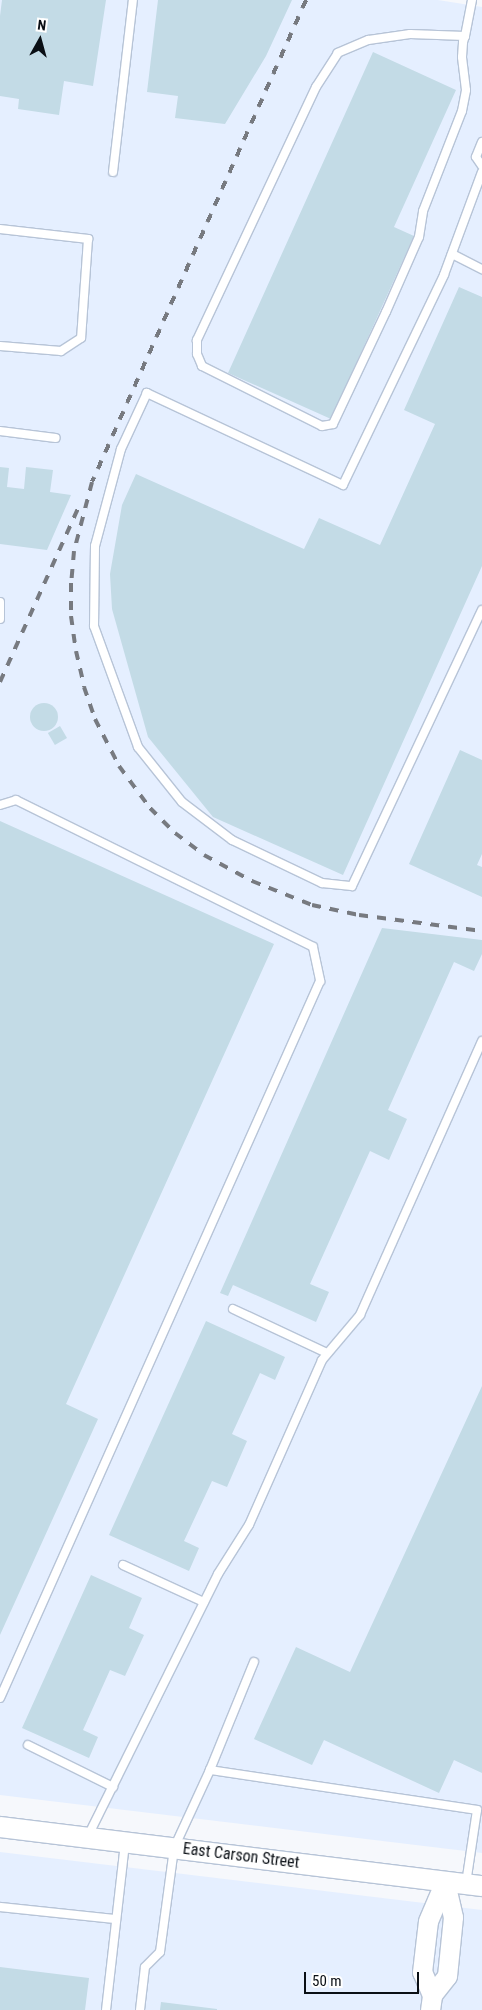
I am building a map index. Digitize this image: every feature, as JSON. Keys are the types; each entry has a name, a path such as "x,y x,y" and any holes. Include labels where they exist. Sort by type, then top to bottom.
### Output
{"main road":[{"name":"East Carson Street","path":"0,1827 474,1885"}],"street":[{"path":"431,2002 447,1976 453,1917 445,1881"},
{"path":"431,2002 422,1972 428,1921 445,1881"}],"lane":[{"path":"113,172 133,0"},
{"path":"464,36 402,35 368,40 338,53 316,87 198,340 197,354 202,366 322,426 333,424 419,237 424,211 462,112 466,90 462,57 464,36 472,0"},
{"path":"482,142 476,157 482,166"},
{"path":"482,172 444,275 343,485 147,393 121,449 95,546 94,626 138,747 182,802 232,840 322,883 352,886 482,610"},
{"path":"0,229 88,239 81,338 61,351 0,346"},
{"path":"452,254 482,268"},
{"path":"0,431 56,438"},
{"path":"0,602 0,619"},
{"path":"0,805 16,800 313,948 320,981 0,1698"},
{"path":"88,1838 218,1574 249,1525 322,1360 360,1315 482,1041"},
{"path":"233,1309 327,1354"},
{"path":"123,1565 204,1602"},
{"path":"140,2010 146,1967 160,1952 174,1848 210,1770 254,1662"},
{"path":"28,1746 113,1787"},
{"path":"210,1770 479,1810 474,1885"},
{"path":"106,2010 125,1842"},
{"path":"0,1906 115,1919"}],"shaded area":[{"path":"0,0 438,0 482,7 482,1853 0,1795"},
{"path":"0,1852 482,1910 482,2010 0,2010"}],"building":[{"path":"2,0 106,0 93,86 64,81 59,115 18,109 19,99 0,96 0,16"},
{"path":"158,0 292,0 266,56 225,124 175,118 178,96 147,92"},
{"path":"373,52 456,90 394,227 414,236 331,419 228,373"},
{"path":"459,287 482,297 482,566 343,875 213,817 148,737 112,609 110,574 122,505 136,474 304,549 319,518 380,545 435,424 404,410"},
{"path":"0,467 9,468 7,487 24,489 26,467 53,470 50,492 71,495 47,550 0,544"},
{"path":"44,703 54,707 58,717 54,727 44,731 34,727 30,717 34,707"},
{"path":"60,726 67,738 55,745 48,733"},
{"path":"460,750 482,760 482,854 477,865 482,867 482,897 409,864"},
{"path":"0,821 274,944 66,1404 98,1419 0,1635"},
{"path":"382,928 482,940 482,954 474,971 454,962 388,1110 407,1119 389,1160 370,1151 310,1284 329,1292 316,1322 233,1285 228,1296 220,1293"},
{"path":"206,1321 285,1357 275,1380 260,1373 232,1434 247,1441 227,1487 212,1481 184,1541 199,1548 189,1571 109,1535"},
{"path":"482,1386 482,1773 454,1760 439,1793 324,1740 312,1765 254,1739 296,1647 350,1672"},
{"path":"91,1575 142,1598 129,1628 144,1635 125,1676 110,1670 83,1730 98,1737 89,1758 22,1728"},
{"path":"0,1967 89,1978 85,2010 0,2010"},
{"path":"161,2002 217,2009 217,2010 160,2010"}],"railway":[{"path":"306,0 92,482 74,551 71,583 71,616 76,651 84,687 95,719 119,766 150,808 175,833 204,855 252,881 312,905 359,915 482,931"},
{"path":"0,682 80,504"}]}
